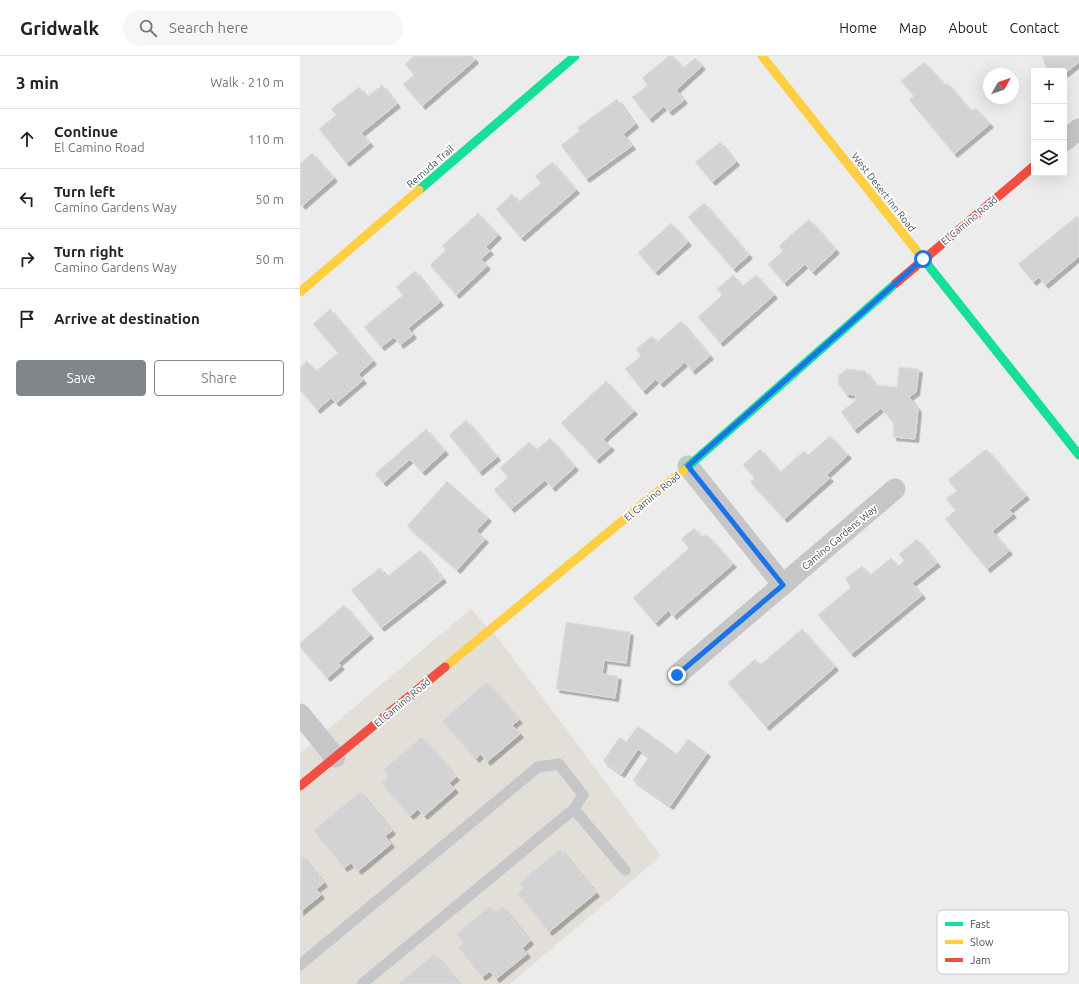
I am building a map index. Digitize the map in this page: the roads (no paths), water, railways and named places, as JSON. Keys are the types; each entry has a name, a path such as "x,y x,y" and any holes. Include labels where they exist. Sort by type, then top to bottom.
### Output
{"street":[{"name":"Remuda Trail","path":"300,292 575,56"},
{"name":"West Desert Inn Road","path":"762,56 1079,456"},
{"path":"1065,140 1079,129"},
{"name":"El Camino Road","path":"300,786 688,466 923,259 1031,169"},
{"path":"688,466 783,585"},
{"name":"Camino Gardens Way","path":"677,675 895,489"},
{"path":"300,714 335,757"}],"lane":[{"path":"300,965 538,767 560,764 582,795 574,809 362,984"},
{"path":"574,809 625,870"}]}
